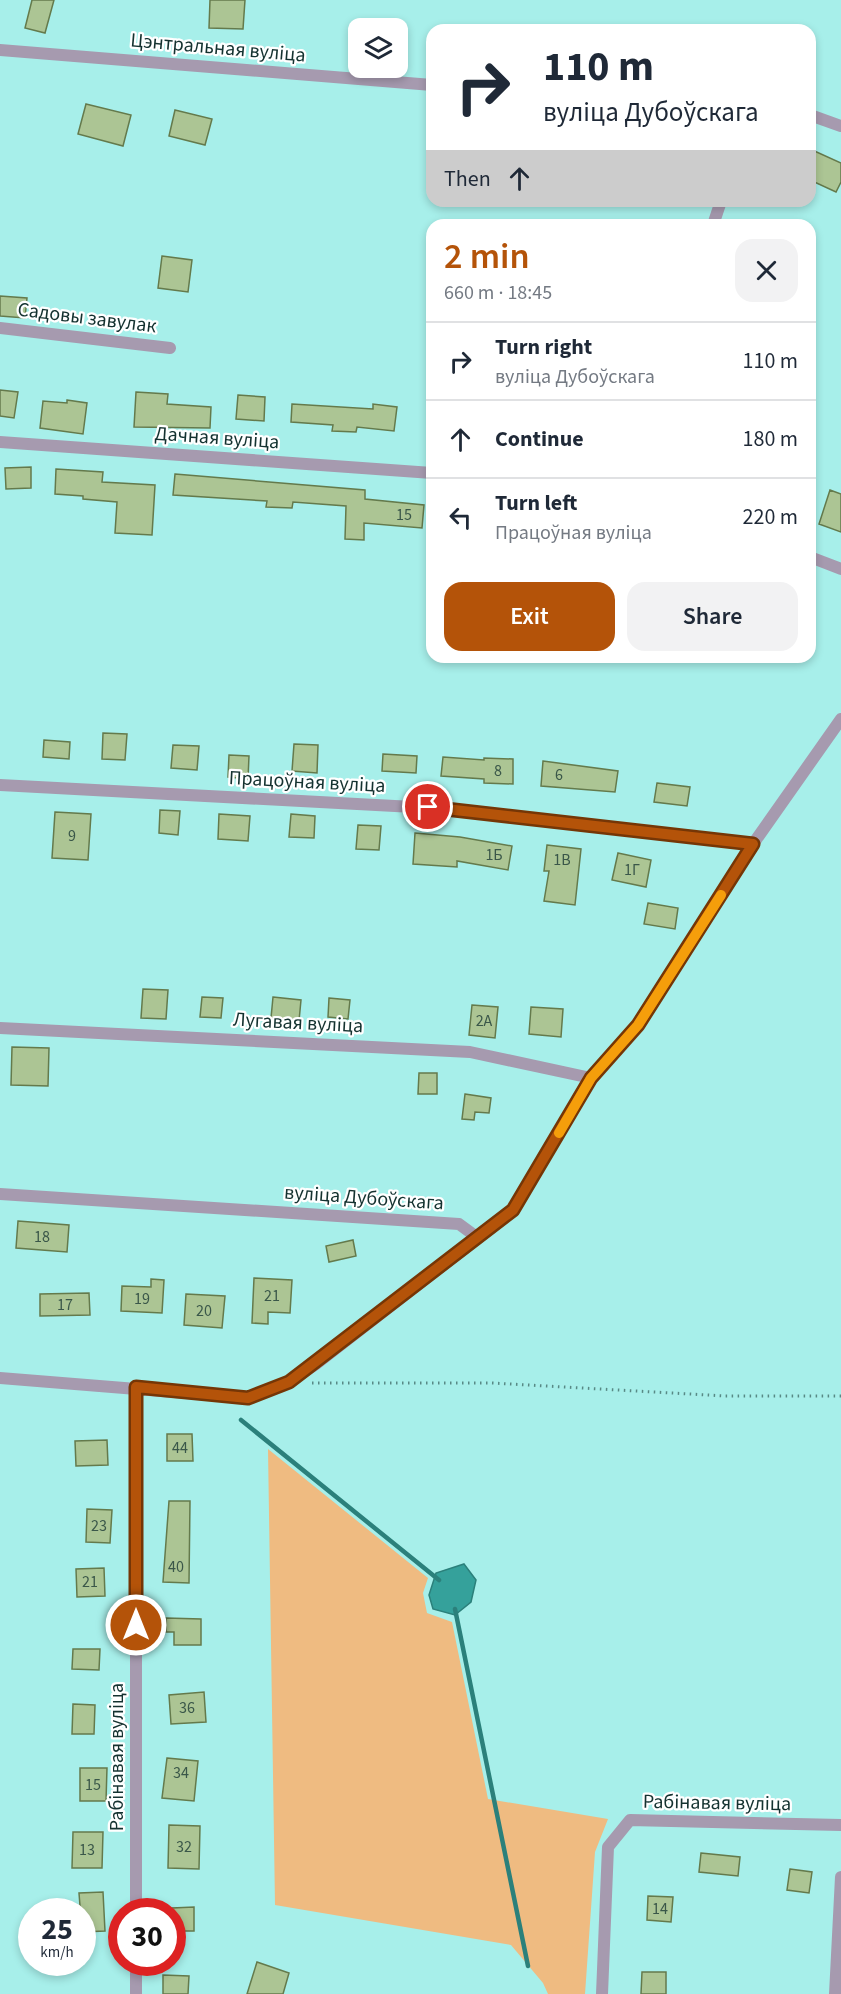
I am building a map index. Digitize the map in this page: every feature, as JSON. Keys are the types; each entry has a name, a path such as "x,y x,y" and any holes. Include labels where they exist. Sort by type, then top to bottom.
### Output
{"street":[{"name":"Цэнтральная вуліца","path":"0,50 426,85"},
{"path":"816,117 841,126"},
{"name":"Садовы завулак","path":"0,328 170,348"},
{"name":"Дачная вуліца","path":"0,442 426,473"},
{"path":"816,559 841,569"},
{"path":"0,1377 248,1398 289,1382 478,1238 513,1210 591,1078 638,1025 753,844 841,719"},
{"name":"Працоўная вуліца","path":"0,785 451,809 753,844"},
{"name":"Лугавая вуліца","path":"0,1028 470,1052 591,1078"},
{"name":"вуліца Дубоўскага","path":"0,1194 459,1224 478,1238"},
{"name":"Рабінавая вуліца","path":"136,1387 136,1898"},
{"name":"Рабінавая вуліца","path":"602,1994 608,1847 630,1821 841,1825"},
{"path":"835,1994 841,1877"},
{"path":"136,1976 136,1994"}],"path":[{"path":"289,1382 492,1383 725,1396 841,1396"}],"shaded area":[{"path":"268,1449 428,1578 423,1593 427,1613 452,1622 488,1799 608,1819 595,1852 585,1994 548,1994 543,1983 511,1945 275,1905"}],"water":[{"path":"464,1564 476,1580 471,1602 455,1615 433,1609 429,1595 436,1573"}],"building":[{"path":"32,0 54,0 45,33 25,28"},
{"path":"210,0 245,0 243,29 209,28"},
{"path":"86,104 131,115 123,146 78,134"},
{"path":"175,110 212,119 205,145 169,136"},
{"path":"816,152 841,163 841,182 836,192 816,183"},
{"path":"162,256 192,260 188,292 158,288"},
{"path":"0,296 27,298 25,318 0,316"},
{"path":"0,390 18,392 14,418 0,416"},
{"path":"136,392 168,394 167,404 211,407 210,428 134,427"},
{"path":"238,395 265,397 264,421 236,419"},
{"path":"67,400 87,403 83,434 40,428 43,401 67,403"},
{"path":"292,404 373,409 373,404 397,407 394,431 357,427 356,432 332,431 333,425 291,422"},
{"path":"31,467 31,488 6,489 5,468"},
{"path":"56,469 103,472 102,482 155,485 152,535 115,533 117,502 55,494"},
{"path":"175,474 365,490 365,499 424,505 422,528 364,523 364,540 345,539 346,506 293,502 292,508 266,507 267,501 173,495"},
{"path":"830,490 841,494 841,532 819,524"},
{"path":"103,733 127,734 125,760 102,759"},
{"path":"44,740 70,742 69,759 43,757"},
{"path":"294,744 318,745 317,773 292,771"},
{"path":"173,745 199,746 197,770 171,768"},
{"path":"383,754 417,756 416,773 382,771"},
{"path":"229,755 249,756 248,779 228,777"},
{"path":"443,757 484,760 484,758 513,759 513,784 484,783 484,779 441,776"},
{"path":"543,761 618,771 615,792 541,786"},
{"path":"657,783 690,787 687,806 654,802"},
{"path":"160,810 180,811 178,835 159,833"},
{"path":"55,812 91,814 88,860 52,858"},
{"path":"219,814 250,816 248,841 218,839"},
{"path":"291,814 315,816 314,838 289,837"},
{"path":"358,825 381,826 379,850 356,849"},
{"path":"415,833 460,837 512,846 508,870 457,861 457,867 413,864"},
{"path":"547,845 581,849 575,905 544,901 549,871 544,871"},
{"path":"618,853 651,860 646,887 612,880"},
{"path":"648,903 678,908 675,929 644,924"},
{"path":"143,989 168,990 166,1019 141,1018"},
{"path":"202,997 223,998 221,1018 200,1017"},
{"path":"273,997 301,1000 299,1021 271,1018"},
{"path":"329,998 350,1000 348,1019 328,1017"},
{"path":"472,1005 498,1007 495,1038 469,1035"},
{"path":"531,1007 563,1009 561,1037 529,1034"},
{"path":"12,1047 49,1048 48,1086 11,1085"},
{"path":"419,1073 437,1073 437,1094 418,1094"},
{"path":"465,1094 491,1098 489,1113 475,1112 474,1120 462,1119"},
{"path":"18,1221 69,1225 67,1252 16,1248"},
{"path":"353,1240 356,1256 329,1262 326,1246"},
{"path":"254,1278 292,1280 290,1313 268,1312 268,1324 252,1323"},
{"path":"151,1279 164,1280 162,1313 121,1311 122,1286 151,1287"},
{"path":"89,1293 90,1315 40,1316 40,1294"},
{"path":"186,1294 225,1296 222,1328 184,1325"},
{"path":"167,1434 192,1434 193,1461 167,1461"},
{"path":"107,1440 108,1465 76,1466 75,1441"},
{"path":"169,1501 190,1501 189,1583 163,1582"},
{"path":"87,1509 112,1510 110,1543 86,1542"},
{"path":"104,1568 105,1596 77,1597 76,1569"},
{"path":"166,1618 201,1619 201,1645 174,1645 174,1632 166,1632"},
{"path":"73,1649 100,1649 99,1670 72,1669"},
{"path":"204,1692 206,1722 171,1724 169,1695"},
{"path":"73,1704 95,1705 94,1734 72,1734"},
{"path":"167,1758 198,1761 194,1801 162,1798"},
{"path":"80,1768 107,1768 106,1801 80,1801"},
{"path":"169,1825 200,1826 199,1869 168,1868"},
{"path":"73,1832 103,1832 102,1868 72,1868"},
{"path":"701,1853 740,1857 738,1876 699,1872"},
{"path":"790,1869 812,1872 809,1893 787,1890"},
{"path":"103,1892 105,1931 96,1931 96,1898 79,1898 79,1893"},
{"path":"648,1896 673,1897 671,1922 647,1920"},
{"path":"186,1907 194,1907 194,1931 186,1931"},
{"path":"257,1962 289,1973 283,1994 247,1994"},
{"path":"642,1972 666,1972 666,1994 641,1994"},
{"path":"163,1976 189,1976 188,1994 163,1994"}],"waterway":[{"path":"241,1420 439,1580"},
{"path":"455,1609 528,1966"}],"slow traffic":[{"path":"559,1133 591,1078 638,1025 721,895"}],"route":[{"path":"136,1625 136,1387 248,1398 289,1382 316,1364 513,1210 591,1078 638,1025 753,844 428,807"}]}
